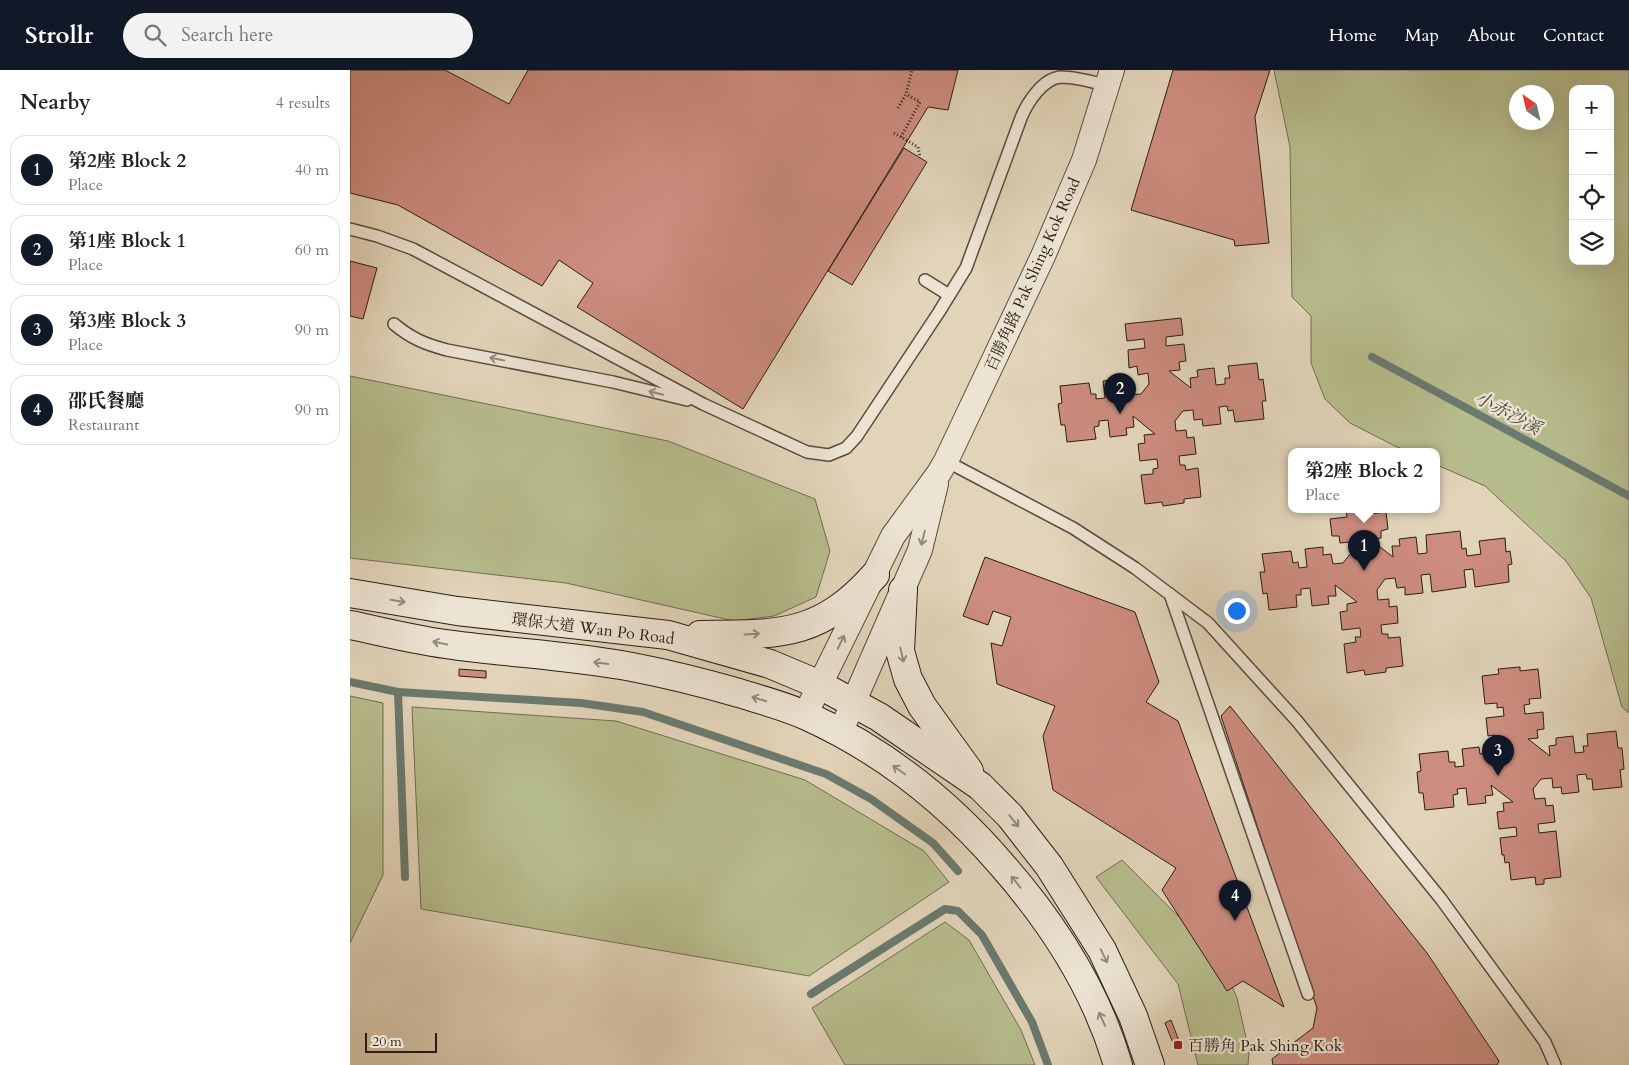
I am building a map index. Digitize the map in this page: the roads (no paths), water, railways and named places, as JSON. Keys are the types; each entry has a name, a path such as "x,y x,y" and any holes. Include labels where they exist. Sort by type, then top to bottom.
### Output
{"main road":[{"path":"668,635 742,634 780,632 795,629 812,624 832,614 875,576"},
{"path":"903,590 900,651 908,679 922,706 980,786"},
{"name":"環保大道 Wan Po Road","path":"350,593 457,611 668,635 770,664 820,686 879,717 980,786 1010,816 1048,866 1102,950 1133,1016 1150,1065"},
{"name":"環保大道 Wan Po Road","path":"350,625 450,645 632,667 712,686 805,715 863,746 928,792 987,848 1015,880 1038,909 1079,973 1106,1028 1118,1065"}],"street":[{"name":"百勝角路 Pak Shing Kok Road","path":"805,715 893,536 942,467 1043,256 1084,160 1109,83"},
{"name":"百勝角路 Pak Shing Kok Road","path":"840,733 920,550 942,467"}],"lane":[{"path":"350,229 413,249 703,404 807,452 829,455 846,448 857,436 966,268 1026,107 1032,97 1048,83 1061,77 1109,83"},
{"path":"925,280 949,295"},
{"path":"394,324 406,334 421,342 447,350 613,382 703,404"},
{"path":"942,467 1073,528 1135,568 1208,623 1297,721 1441,898 1545,1042 1555,1065"},
{"path":"1170,594 1308,994"}],"waterway":[{"name":"小赤沙溪","path":"1372,357 1629,496"},
{"path":"350,682 398,692 581,703 643,712 826,774 871,799 933,843 958,871"},
{"path":"398,692 405,877"},
{"path":"811,994 945,909 958,911 982,935 1032,1022 1048,1065"}],"place":[{"name":"第1座 Block 1","path":"1120,414"},
{"name":"第2座 Block 2","path":"1364,571"},
{"name":"第3座 Block 3","path":"1498,776"},
{"name":"邵氏餐廳","path":"1235,921"},
{"name":"百勝角 Pak Shing Kok","path":"1178,1045"}]}
